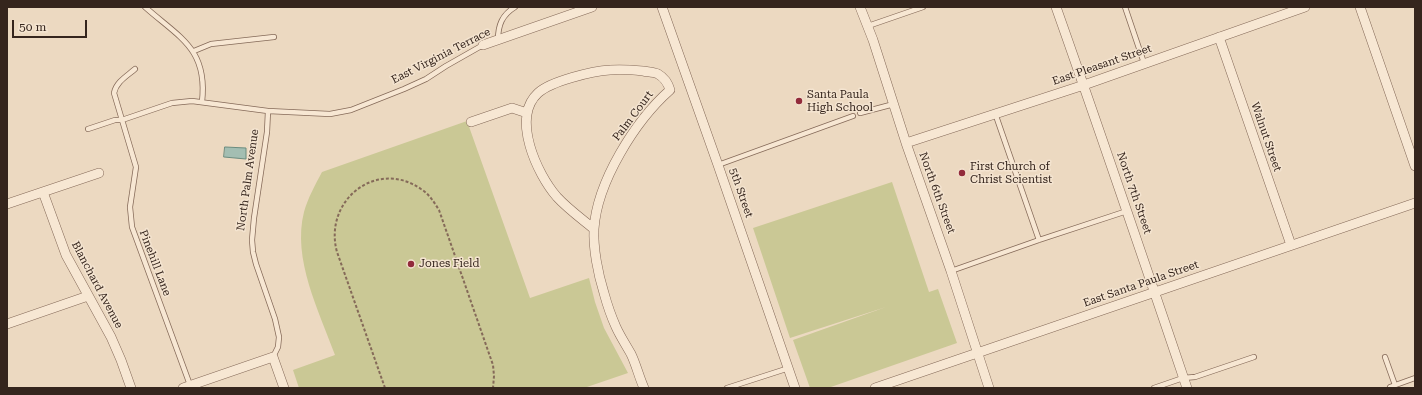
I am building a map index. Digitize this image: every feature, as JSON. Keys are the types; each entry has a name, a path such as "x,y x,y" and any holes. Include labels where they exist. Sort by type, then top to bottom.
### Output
{"street":[{"name":"East Virginia Terrace","path":"483,45 592,7"},
{"name":"5th Street","path":"662,7 789,368 793,387"},
{"name":"North 6th Street","path":"860,7 868,26 906,143 951,271 989,388"},
{"name":"North 7th Street","path":"1056,7 1187,388"},
{"name":"East Pleasant Street","path":"906,143 994,113 1084,85 1305,7"},
{"path":"1360,7 1415,166"},
{"name":"Walnut Street","path":"1219,37 1291,245"},
{"name":"Palm Court","path":"527,113 531,101 542,90 548,86 571,78 611,70 628,70 658,73 668,82 670,90 653,107 620,153 602,194 594,229 596,252 604,294 617,328 631,355 644,388"},
{"path":"471,122 512,108 527,113 526,122 530,143 539,169 557,197 594,229"},
{"path":"7,204 99,173"},
{"name":"Blanchard Avenue","path":"43,192 66,255 111,337 131,388"},
{"name":"East Santa Paula Street","path":"875,388 1415,203"},
{"path":"7,324 88,296"},
{"path":"187,387 273,357 284,388"}],"lane":[{"path":"145,7 181,37 194,51 204,87 202,102"},
{"path":"498,40 498,29 505,14 515,7"},
{"path":"868,26 922,7"},
{"path":"1125,7 1144,63"},
{"path":"194,51 205,45 211,44 274,38"},
{"name":"East Virginia Terrace","path":"88,129 183,101 202,102 268,112 330,114 351,110 426,79 483,45"},
{"name":"Pinehill Lane","path":"135,69 119,83 115,90 115,96 136,167 130,207 132,227 187,387"},
{"path":"860,113 894,104"},
{"name":"North Palm Avenue","path":"268,112 267,132 252,240 255,258 279,336 278,347 273,357"},
{"path":"994,113 1039,240"},
{"path":"718,165 853,116"},
{"path":"951,271 1127,210"},
{"path":"1154,388 1254,357"},
{"path":"1385,357 1393,387 1415,378"},
{"path":"727,388 789,368"}],"path":[{"path":"385,388 337,252 334,234 335,223 339,211 350,195 365,184 385,179 395,179 413,184 427,194 439,210 493,365 493,388"}],"shaded area":[{"name":"Jones Field","path":"467,121 530,298 589,278 604,328 628,373 584,388 299,388 293,370 335,355 309,285 304,266 302,248 301,230 304,212 322,172"},
{"path":"225,147 246,148 246,159 224,157"},
{"path":"892,182 929,292 938,289 957,343 828,388 810,388 793,340 886,307 790,338 753,228"}],"place":[{"name":"Santa Paula High School","path":"799,101"},
{"name":"First Church of Christ Scientist","path":"962,173"},
{"name":"Jones Field","path":"411,264"}]}
